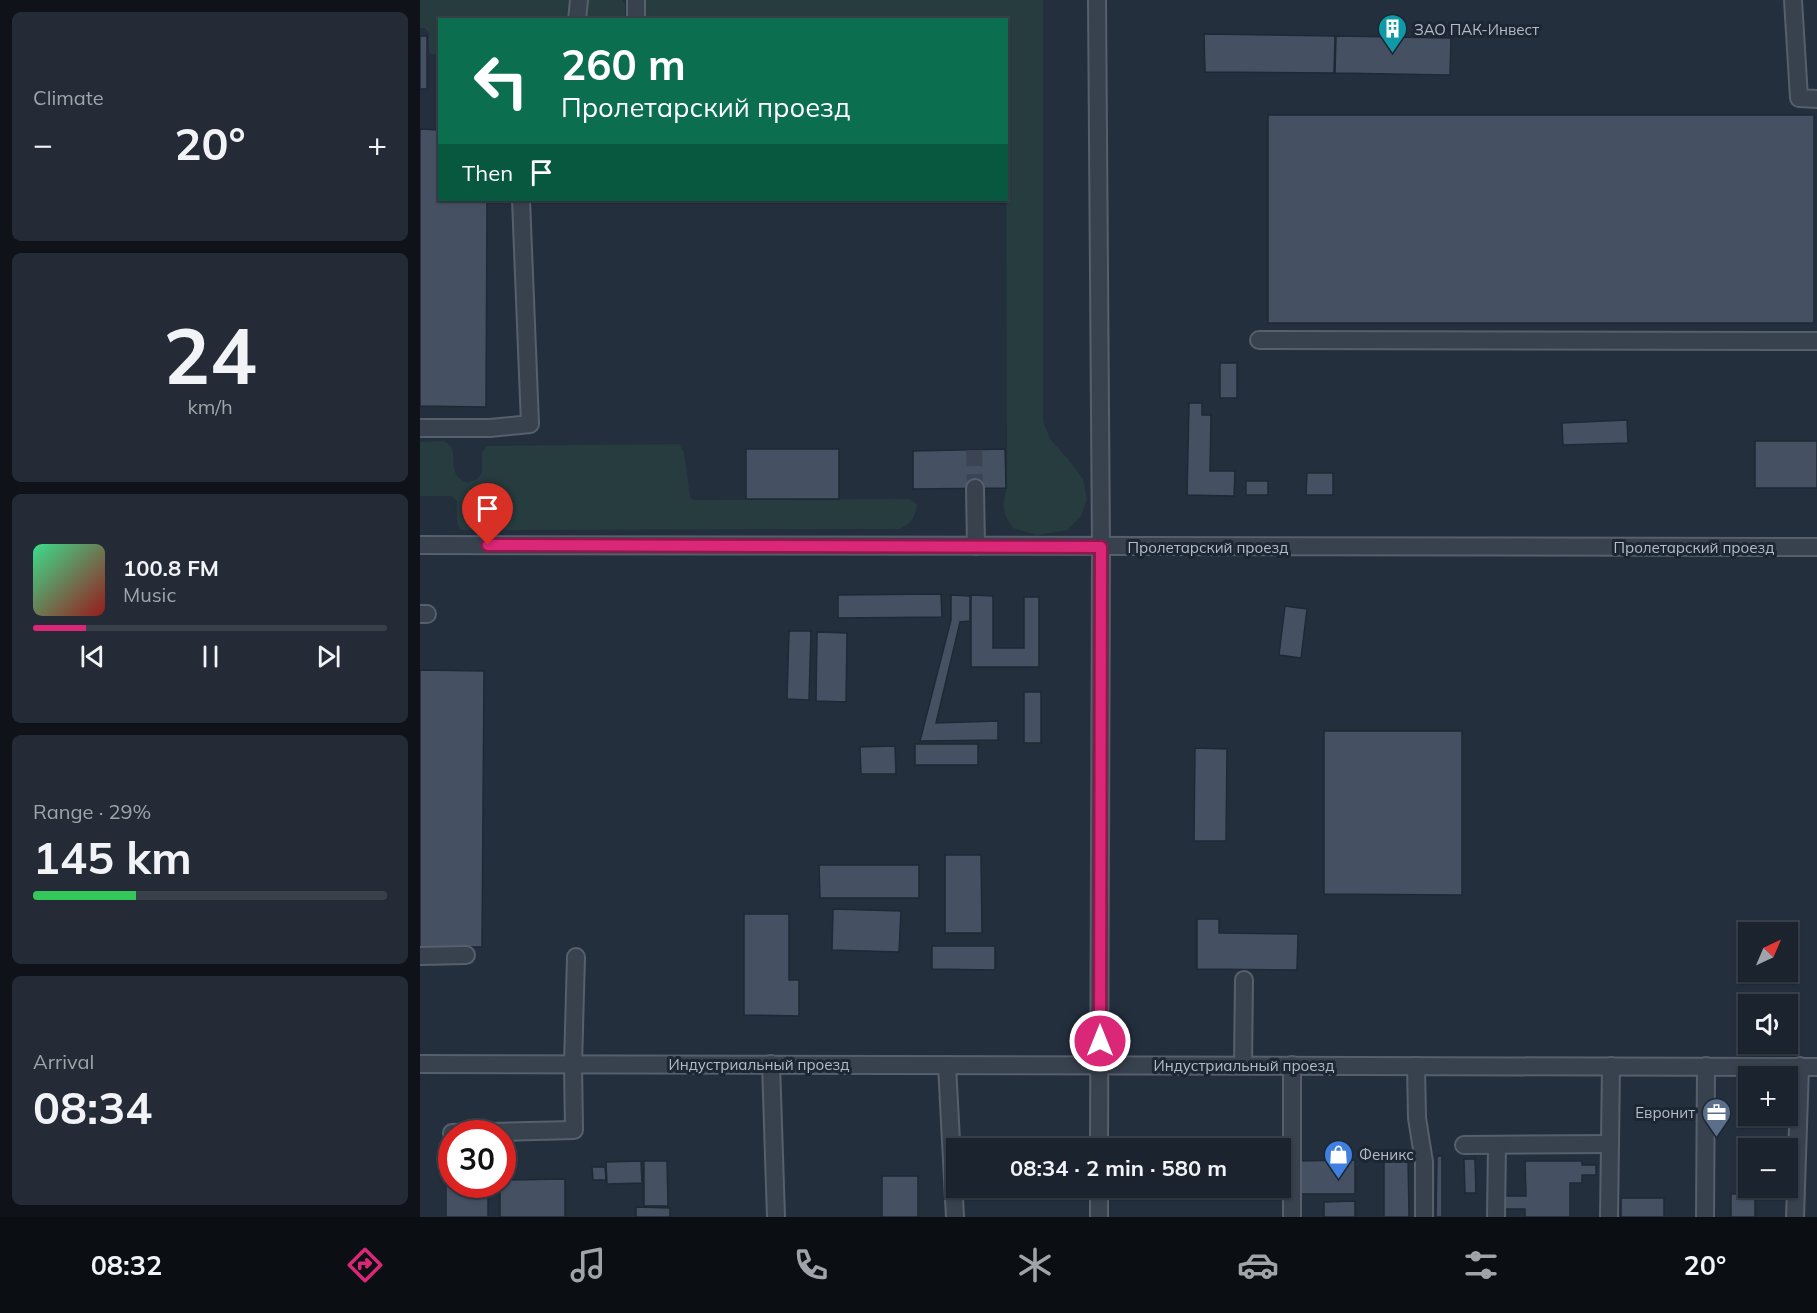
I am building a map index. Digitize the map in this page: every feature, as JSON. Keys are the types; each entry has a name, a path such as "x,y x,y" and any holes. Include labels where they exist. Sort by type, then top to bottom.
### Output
{"street":[{"path":"577,18 579,0"},
{"path":"636,0 636,18"},
{"path":"1097,0 1101,547 1100,1138"},
{"path":"1793,0 1799,98 1817,99"},
{"path":"420,428 490,428 530,424 521,201"},
{"path":"1259,340 1817,341"},
{"path":"975,488 976,546"},
{"name":"Пролетарский проезд","path":"420,545 1817,547"},
{"path":"420,956 466,955"},
{"path":"516,1131 574,1130 576,957"},
{"path":"1243,1065 1244,980"},
{"name":"Индустриальный проезд","path":"420,1064 1808,1066"},
{"path":"771,1064 776,1217"},
{"path":"947,1065 955,1217"},
{"path":"1292,1065 1292,1217"},
{"path":"1416,1066 1417,1118 1424,1162 1424,1217"},
{"path":"1609,1217 1611,1066"},
{"path":"1705,1217 1706,1066"},
{"path":"1795,1217 1808,1066"},
{"path":"1496,1217 1497,1144"},
{"path":"1464,1145 1610,1144"},
{"path":"1099,1198 1099,1217"}],"green space":[{"path":"420,0 622,0 625,4 625,18 438,18 438,54 429,52 429,33 425,28 420,28"},
{"path":"646,0 1043,0 1043,421 1050,439 1083,479 1087,499 1081,516 1067,530 1037,535 1013,528 1004,509 1007,488 1008,18 646,18"},
{"path":"444,441 453,451 456,473 467,483 477,479 482,473 482,453 487,446 679,444 684,452 690,497 693,500 910,499 917,505 912,520 899,529 461,530 457,523 457,501 451,496 420,496 420,442"}],"building":[{"path":"1204,34 1335,36 1334,73 1205,72"},
{"path":"420,36 427,36 427,89 420,89"},
{"name":"ЗАО ПАК-Инвест","path":"1336,36 1451,38 1450,75 1335,73"},
{"path":"1268,115 1814,115 1814,323 1268,323"},
{"path":"420,129 438,130 438,201 487,201 486,407 420,406"},
{"path":"1220,363 1237,363 1237,398 1220,398"},
{"path":"1189,403 1202,403 1202,415 1211,415 1210,471 1235,471 1234,496 1187,495"},
{"path":"1627,420 1628,443 1563,445 1562,423"},
{"path":"1755,441 1817,441 1817,488 1755,488"},
{"path":"746,449 839,449 839,499 746,499"},
{"path":"1005,449 1006,488 913,489 913,451"},
{"path":"1307,473 1333,473 1333,495 1306,495"},
{"path":"1246,481 1268,481 1268,495 1246,495"},
{"path":"941,594 942,617 838,618 838,595"},
{"path":"951,595 970,596 970,621 960,622 936,723 998,721 998,740 920,741 951,620"},
{"path":"971,595 993,596 993,648 1024,648 1024,597 1039,597 1039,667 971,667"},
{"path":"1285,606 1307,609 1301,658 1279,655"},
{"path":"789,631 811,631 809,700 787,699"},
{"path":"817,632 847,633 846,702 816,701"},
{"path":"420,670 484,671 482,947 420,947"},
{"path":"1024,692 1041,692 1041,743 1024,743"},
{"path":"1324,731 1462,731 1462,895 1324,894"},
{"path":"915,744 978,744 978,765 915,765"},
{"path":"895,746 896,774 861,774 860,747"},
{"path":"1195,748 1227,749 1226,841 1194,841"},
{"path":"945,855 981,855 982,933 945,933"},
{"path":"819,865 919,865 919,898 820,898"},
{"path":"833,909 901,911 899,952 832,950"},
{"path":"744,914 789,914 789,980 799,980 799,1016 744,1015"},
{"path":"1197,919 1219,919 1219,933 1298,934 1297,970 1197,969"},
{"path":"932,946 995,946 995,970 932,969"},
{"path":"1437,1156 1442,1156 1442,1217 1436,1217"},
{"path":"1384,1157 1408,1157 1409,1217 1384,1217"},
{"path":"1464,1159 1475,1159 1476,1193 1465,1193"},
{"path":"1355,1160 1355,1194 1295,1194 1295,1161"},
{"path":"641,1161 642,1183 607,1184 606,1162"},
{"path":"644,1161 667,1161 668,1206 644,1206"},
{"path":"1525,1161 1582,1161 1582,1165 1596,1165 1596,1175 1582,1175 1582,1183 1570,1183 1570,1217 1525,1217 1525,1209 1504,1209 1504,1196 1526,1196"},
{"path":"592,1167 605,1167 606,1180 593,1180"},
{"path":"882,1176 918,1176 918,1217 882,1217"},
{"path":"565,1179 565,1217 500,1217 500,1198 516,1198 516,1180"},
{"path":"1731,1194 1738,1194 1738,1198 1755,1198 1755,1217 1731,1217"},
{"path":"446,1198 488,1198 488,1217 446,1217"},
{"path":"1621,1198 1664,1198 1664,1217 1621,1217"},
{"path":"1355,1201 1355,1217 1324,1217 1324,1202"},
{"path":"636,1207 670,1208 670,1217 636,1217"}],"tunnel":[{"path":"974,450 975,488"}],"place":[{"name":"ЗАО ПАК-Инвест","path":"1393,54"},
{"name":"Евронит","path":"1716,1138"},
{"name":"Феникс","path":"1338,1180"}],"route":[{"path":"488,545 1101,547 1100,1041"}]}
